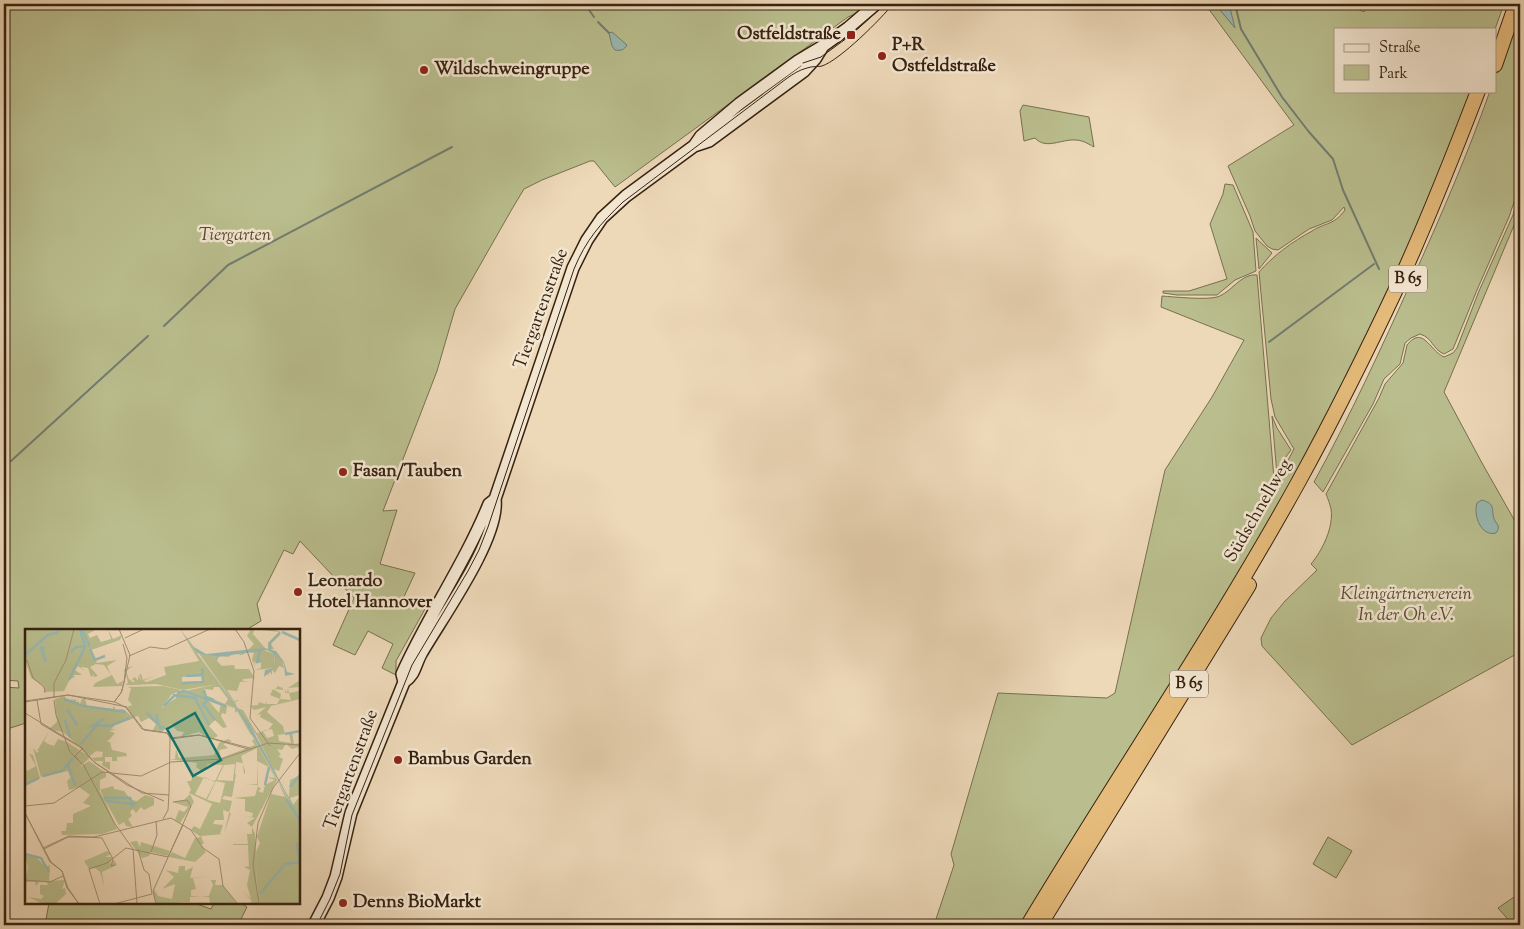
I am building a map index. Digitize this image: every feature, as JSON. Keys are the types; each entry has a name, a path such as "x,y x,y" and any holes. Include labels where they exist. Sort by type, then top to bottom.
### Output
{"highway":[{"path":"1496,40 1509,4"},
{"path":"1496,62 1516,4"},
{"name":"Südschnellweg","path":"1315,460 1350,382 1398,284 1442,182 1478,92"},
{"name":"Südschnellweg","path":"1028,925 1050,898 1063,878 1315,460 1405,287 1486,92"},
{"name":"Südschnellweg","path":"1040,925 1050,898"}],"main road":[{"name":"Tiergartenstraße","path":"314,925 333,886 339,868 351,813 404,682 410,678 421,654 441,624 470,573 486,539 496,506 494,499 573,268 583,246 610,209 694,146 701,136 739,104 798,61 848,28 876,4"}],"green space":[{"name":"Tiergarten","path":"4,4 857,4 860,12 848,17 615,187 594,161 590,161 524,189 455,309 437,371 383,511 397,510 380,564 415,573 402,601 425,609 396,661 396,675 382,668 393,644 368,631 355,655 333,645 354,598 300,541 293,554 284,550 257,604 261,621 248,629 25,629 25,723 4,730 4,687 19,688 18,681 4,680"},
{"path":"1205,4 1348,4 1364,12 1368,4 1504,4 1495,28 1334,28 1334,92 1472,92 1394,277 1343,386 1254,549 1022,925 934,925 954,865 951,854 998,693 1107,698 1115,693 1165,470 1212,397 1244,340 1161,307 1162,296 1217,297 1227,292 1246,277 1257,275 1274,479 1268,498 1294,449 1275,417 1271,399 1259,272 1290,244 1333,221 1345,210 1344,207 1332,220 1309,229 1278,250 1272,249 1267,246 1255,231 1228,166 1294,125"},
{"path":"1520,7 1520,184 1509,217 1453,349 1444,354 1428,338 1420,334 1405,343 1400,364 1384,379 1373,404 1323,492 1314,482 1365,382 1412,280 1453,187 1490,92 1496,92 1496,73"},
{"path":"1023,105 1089,117 1094,147 1078,140 1049,144 1035,138 1024,141 1020,111"},
{"path":"1225,184 1233,185 1253,232 1256,271 1235,280 1217,295 1163,293 1163,291 1189,291 1227,279 1210,224 1223,194"},
{"name":"Kleingärtnerverein In der Oh e.V.","path":"1520,191 1520,211 1444,392 1520,530 1520,652 1352,745 1262,646 1261,638 1271,618 1285,601 1317,570 1311,564 1323,546 1331,523 1331,509 1326,494 1385,384 1403,363 1407,345 1417,337 1422,338 1444,357 1453,353 1457,348 1479,291 1513,215"},
{"path":"1256,238 1272,253 1259,269"},
{"path":"1272,416 1291,450 1277,475"},
{"path":"1328,837 1352,851 1336,878 1313,864"},
{"path":"1520,893 1520,925 1513,925 1498,908"},
{"path":"49,904 197,904 211,909 214,904 242,904 247,907 238,925 45,925"}],"water":[{"path":"1215,4 1229,4 1235,28"},
{"path":"612,32 627,45 623,49 615,50 612,46 609,33"},
{"path":"1482,500 1489,503 1492,507 1494,519 1498,527 1496,533 1486,532 1479,524 1476,508 1477,503"}],"waterway":[{"path":"585,4 594,17"},
{"path":"1235,4 1241,29 1282,97 1333,159 1343,190 1379,269"},
{"path":"598,22 609,33"},
{"path":"164,326 228,265 452,147"},
{"path":"1269,342 1374,264"},
{"path":"11,461 148,336"}],"tram line":[{"path":"317,925 340,874 352,815 412,665 479,550 574,269 589,241 607,218 623,202 791,75 804,69 822,66 839,56 870,29 893,4"},
{"path":"803,63 821,57 851,35 882,7"}],"place":[{"name":"Ostfeldstraße","path":"851,35"},
{"name":"P+R Ostfeldstraße","path":"882,56"},
{"name":"Wildschweingruppe","path":"424,70"},
{"name":"Fasan/Tauben","path":"343,472"},
{"name":"Leonardo Hotel Hannover","path":"298,592"},
{"name":"Bambus Garden","path":"398,760"},
{"name":"Denns BioMarkt","path":"343,903"}]}
